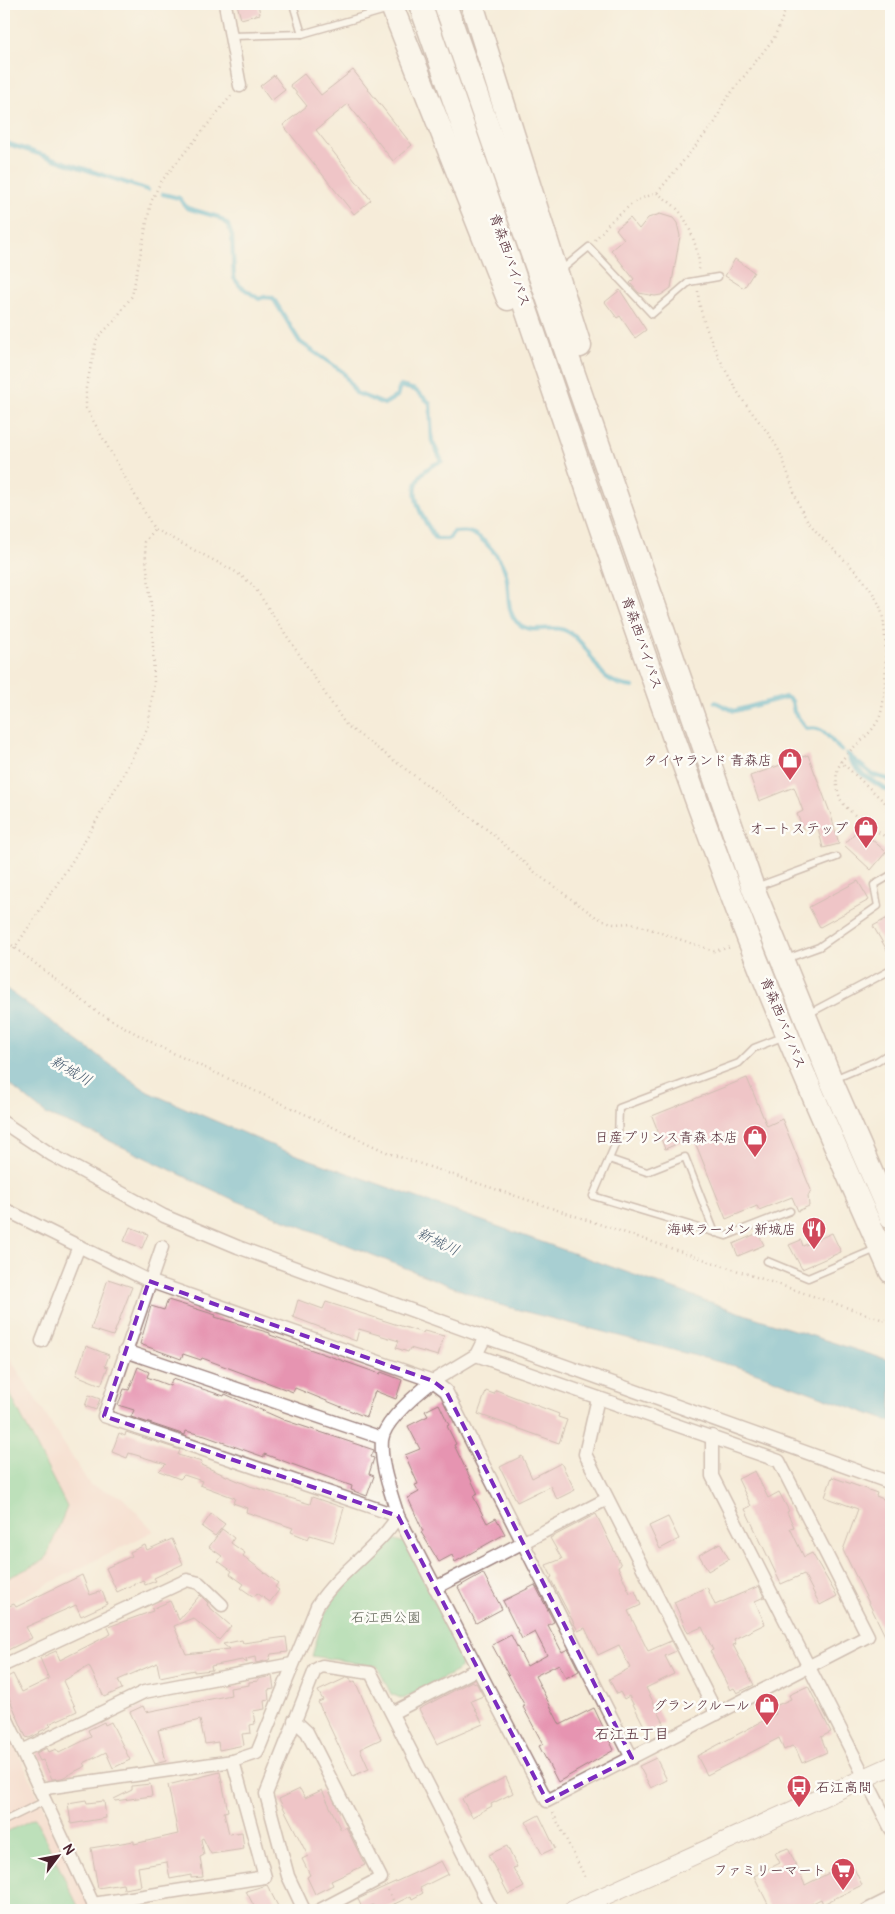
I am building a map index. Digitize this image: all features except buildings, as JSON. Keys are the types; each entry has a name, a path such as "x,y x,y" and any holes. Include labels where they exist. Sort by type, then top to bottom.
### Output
{"highway":[{"name":"青森西バイパス","path":"420,4 649,664 750,942 788,1035 891,1272"},
{"name":"青森西バイパス","path":"444,4 753,888 831,1080 883,1190 891,1217"},
{"path":"472,4 584,361 627,530"},
{"path":"391,6 524,342 586,482"}],"street":[{"path":"225,4 240,86"},
{"path":"4,1123 52,1155 164,1216 238,1247 891,1483"},
{"path":"4,1209 149,1281 433,1381 446,1391 632,1758"},
{"path":"42,1341 79,1246"},
{"path":"162,1247 124,1351 104,1416 398,1516"},
{"path":"476,1355 779,1461 868,1636 547,1801 398,1516 384,1466 382,1438 402,1407 433,1381 476,1355 485,1337"},
{"path":"124,1351 382,1438"},
{"path":"598,1398 585,1454 717,1714"},
{"path":"712,1436 712,1476 891,1829"},
{"path":"434,1588 607,1499"},
{"path":"39,1789 233,1761 257,1752 292,1664 314,1613 326,1592 388,1532 398,1516"},
{"path":"4,1665 187,1580 199,1583 222,1605"},
{"path":"22,1751 144,1692 292,1664"},
{"path":"304,1910 288,1876 266,1794 294,1720 316,1670 322,1666 371,1673 492,1910"},
{"path":"392,1713 477,1668"},
{"path":"4,1713 9,1737 22,1751 95,1907 265,1877 233,1761"},
{"path":"294,1720 308,1732 381,1878 320,1910"},
{"path":"573,1910 891,1766"},
{"path":"867,1910 891,1898"}],"lane":[{"path":"293,4 302,34"},
{"path":"232,36 302,34 391,6"},
{"path":"557,274 589,246 652,314 689,282 718,277"},
{"path":"753,888 837,857"},
{"path":"782,960 819,947 878,906 874,885 891,875"},
{"path":"805,1015 891,970"},
{"path":"788,1035 754,1048 739,1063 619,1108 618,1138 593,1196 726,1236 790,1211"},
{"path":"831,1080 878,1061 891,1052"},
{"path":"609,1159 647,1172 685,1157 715,1233"},
{"path":"767,1261 808,1278 880,1248"},
{"path":"4,1821 45,1801"}],"path":[{"path":"589,246 610,222 637,200 657,192 716,121 724,102 774,38 788,4"},
{"path":"240,86 160,183 151,202 132,296 114,321 97,338 86,388 86,408 102,433 154,529 236,572 254,585 346,725 489,831 538,875 596,917 614,924 632,923 714,951 750,942"},
{"path":"657,192 680,211 692,235 700,262 698,279 699,305 736,389 778,449 808,520 849,562 869,587 885,621 885,694 879,716 869,733 851,748 840,762 836,775 840,798 846,808 891,841"},
{"path":"14,950 78,852 148,727 154,683 152,612 144,542 154,529"},
{"path":"840,762 891,808"},
{"path":"4,939 14,950 97,1012 162,1048 390,1154 887,1321 891,1320"},
{"path":"547,1801 585,1877"},
{"path":"381,1878 398,1910"}],"highlighted area":[{"path":"149,1281 433,1381 446,1391 632,1758 547,1801 398,1516 104,1416"}],"shaded area":[{"path":"4,1349 90,1485 122,1497 154,1531 4,1606"},
{"path":"4,1723 92,1910 4,1910"}],"green space":[{"path":"4,1382 67,1507 45,1560 4,1580"},
{"name":"石江西公園","path":"392,1539 405,1543 463,1658 459,1670 403,1699 391,1694 377,1666 312,1656 323,1618 334,1598"},
{"path":"35,1818 80,1910 4,1910 4,1833"}],"water":[{"name":"新城川","path":"4,987 148,1092 283,1150 747,1315 891,1361 891,1422 746,1369 496,1304 232,1199 93,1133 47,1115 4,1080"}],"waterway":[{"path":"4,139 9,144 148,190"},
{"path":"163,194 179,198 187,208 218,217 228,225 232,236 234,278 240,286 259,299 264,297 273,298 300,342 343,372 356,393 384,404 397,396 400,386 415,390 430,403 432,441 442,461 428,468 420,476 416,486 416,496 423,517 436,539 449,539 453,532 469,532 481,539 492,549 504,568 510,608 519,624 525,628 552,628 566,631 581,643 603,674 610,680 633,687"},
{"path":"715,702 734,711 786,697 792,701 794,712 807,729 813,728 822,731 841,750"},
{"path":"847,754 873,775 891,782"},
{"path":"850,756 850,760 862,774 891,793"}],"place":[{"name":"タイヤランド 青森店","path":"790,781"},
{"name":"オートステップ","path":"866,849"},
{"name":"日産プリンス青森 本店","path":"755,1158"},
{"name":"海峡ラーメン 新城店","path":"814,1250"},
{"name":"グランクルール","path":"767,1726"},
{"name":"石江高間","path":"799,1808"},
{"name":"ファミリーマート","path":"843,1891"}],"district":[{"name":"石江五丁目","path":"632,1734"}]}
